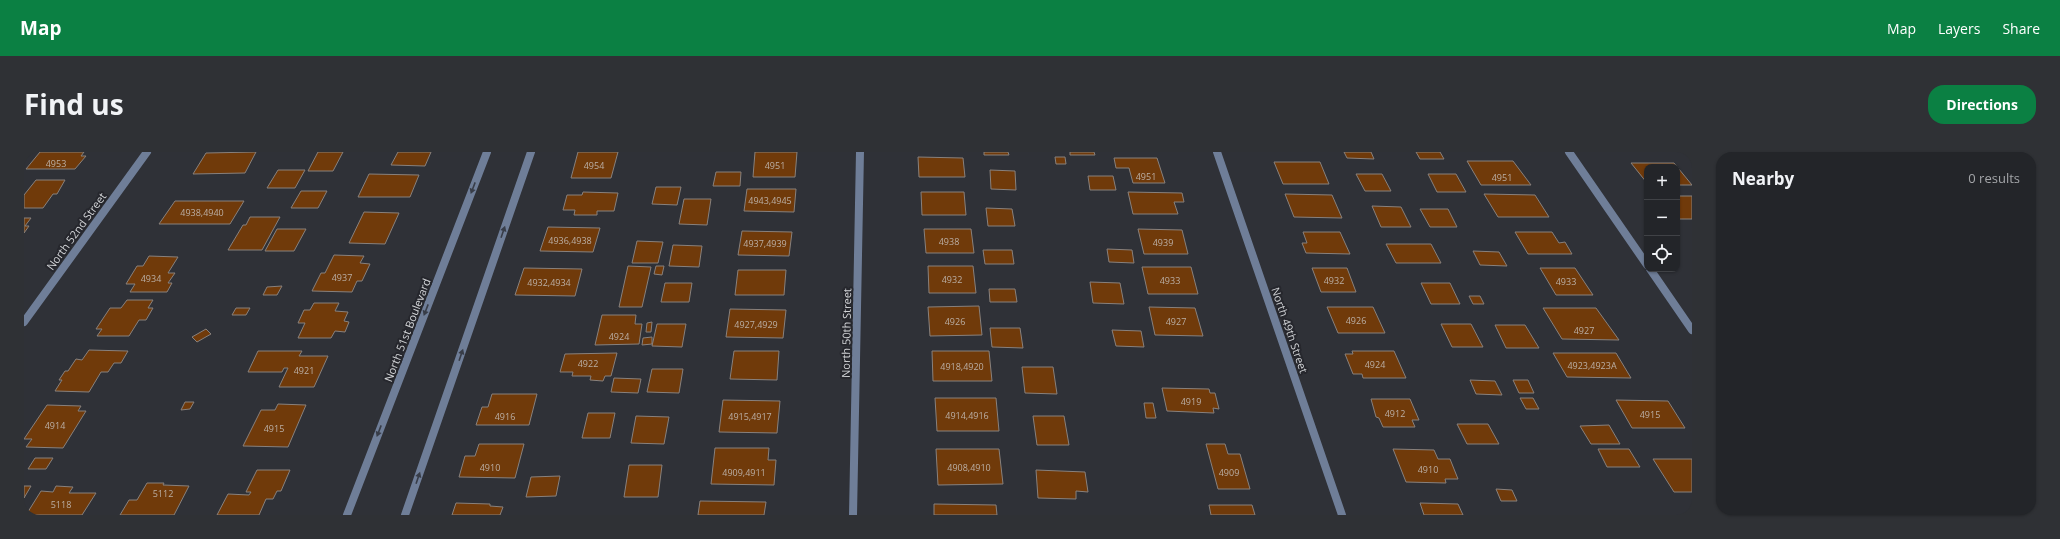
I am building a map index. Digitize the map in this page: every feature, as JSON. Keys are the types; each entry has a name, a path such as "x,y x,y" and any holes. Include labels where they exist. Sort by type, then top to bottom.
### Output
{"street":[{"name":"North 52nd Street","path":"24,322 147,152"},
{"name":"North 51st Boulevard","path":"347,515 487,152"},
{"path":"405,515 531,152"},
{"name":"North 50th Street","path":"853,515 860,152"},
{"name":"North 49th Street","path":"1217,152 1342,515"},
{"path":"1569,152 1644,261"},
{"path":"1652,272 1692,330"}],"building":[{"path":"40,152 84,152 81,156 86,156 75,169 26,169"},
{"path":"256,152 245,173 193,174 206,153"},
{"path":"318,152 343,152 333,171 308,171"},
{"path":"398,152 431,152 425,166 391,165"},
{"path":"578,152 618,152 611,178 571,178"},
{"path":"755,152 797,152 795,177 753,177"},
{"path":"984,152 1008,152 1009,155 984,155"},
{"path":"1070,152 1094,152 1095,155 1070,155"},
{"path":"1344,152 1371,152 1374,159 1347,158"},
{"path":"1416,152 1440,152 1444,159 1420,159"},
{"path":"918,157 963,158 965,177 919,177"},
{"path":"1055,157 1065,157 1066,164 1056,164"},
{"path":"1114,158 1157,158 1165,183 1133,183 1129,168 1116,168"},
{"path":"1467,161 1513,161 1531,185 1481,185"},
{"path":"1274,162 1320,162 1329,184 1283,184"},
{"path":"1631,163 1675,164 1644,164 1644,179"},
{"path":"278,170 305,170 295,188 267,188"},
{"path":"990,170 1015,171 1016,190 991,189"},
{"path":"1680,170 1692,185 1680,185"},
{"path":"716,172 741,172 740,186 713,186"},
{"path":"369,174 419,175 410,197 358,197"},
{"path":"1356,174 1382,174 1391,191 1365,191"},
{"path":"1428,174 1456,174 1466,192 1437,192"},
{"path":"1088,176 1113,176 1116,190 1090,190"},
{"path":"36,180 65,180 57,194 53,194 43,208 24,208 24,195"},
{"path":"656,187 681,187 677,205 652,204"},
{"path":"747,189 796,189 794,212 744,211"},
{"path":"301,191 327,191 318,208 291,208"},
{"path":"583,192 618,193 614,211 597,211 597,215 574,215 575,210 563,210 567,195 582,195"},
{"path":"921,192 964,192 966,215 922,215"},
{"path":"1128,192 1182,193 1184,202 1174,202 1178,214 1133,214"},
{"path":"1285,194 1332,195 1342,218 1294,217"},
{"path":"1484,194 1535,195 1549,217 1498,217"},
{"path":"1680,196 1692,196 1692,219 1680,219"},
{"path":"684,199 711,199 707,225 679,224"},
{"path":"175,201 244,201 230,224 159,224"},
{"path":"1372,206 1401,207 1411,227 1381,227"},
{"path":"986,208 1012,209 1015,226 988,226"},
{"path":"1420,209 1448,209 1457,227 1430,227"},
{"path":"364,212 399,213 385,244 349,243"},
{"path":"250,217 280,217 262,250 228,250 243,225 246,225"},
{"path":"24,218 31,218 25,226 29,226 24,233"},
{"path":"548,227 600,228 593,252 540,251"},
{"path":"277,229 306,229 294,251 265,251"},
{"path":"924,229 971,229 974,253 926,253"},
{"path":"1138,229 1182,230 1188,254 1144,254"},
{"path":"742,231 792,232 789,256 738,255"},
{"path":"1303,232 1340,232 1350,254 1306,253 1302,243 1307,243"},
{"path":"1515,232 1552,232 1559,243 1565,242 1572,254 1528,254"},
{"path":"637,241 663,242 658,263 632,263"},
{"path":"1386,244 1431,244 1441,263 1396,263"},
{"path":"673,245 702,246 699,267 669,266"},
{"path":"1107,249 1132,250 1134,263 1109,262"},
{"path":"983,250 1012,250 1014,264 985,264"},
{"path":"1473,251 1499,252 1507,266 1480,265"},
{"path":"334,255 364,256 360,263 370,264 362,281 357,281 352,292 312,291 321,273 325,273"},
{"path":"149,256 178,257 168,273 175,273 168,283 172,283 167,292 130,292 135,284 126,284 137,266 143,266"},
{"path":"628,266 651,267 642,307 619,307"},
{"path":"656,266 664,266 662,275 654,274"},
{"path":"928,266 973,266 976,293 929,293"},
{"path":"1142,267 1191,267 1198,294 1148,294"},
{"path":"524,268 582,269 575,296 515,295"},
{"path":"1312,268 1347,268 1356,292 1321,292"},
{"path":"1540,268 1575,268 1593,295 1556,295"},
{"path":"738,270 786,270 784,295 735,295"},
{"path":"1090,282 1120,283 1124,304 1093,303"},
{"path":"665,283 692,283 689,302 661,302"},
{"path":"1421,283 1450,283 1460,304 1431,304"},
{"path":"282,286 277,295 263,295 267,287"},
{"path":"989,289 1015,289 1017,302 990,302"},
{"path":"1469,296 1480,296 1484,304 1473,304"},
{"path":"127,300 153,300 148,308 153,308 146,320 139,320 129,336 97,336 102,329 96,329 110,308 121,308"},
{"path":"314,303 339,303 335,311 348,312 344,321 349,322 345,332 335,331 331,338 298,338 305,323 298,323 304,310 310,310"},
{"path":"979,306 982,335 930,336 928,307"},
{"path":"1149,307 1195,308 1203,336 1155,335"},
{"path":"1327,307 1373,307 1385,333 1338,333"},
{"path":"236,308 250,308 246,315 232,315"},
{"path":"1543,308 1596,308 1619,340 1562,339"},
{"path":"730,309 786,310 783,338 726,337"},
{"path":"602,315 636,315 635,324 642,324 639,344 595,345"},
{"path":"652,322 651,332 646,332 647,323"},
{"path":"657,324 686,324 682,347 652,346"},
{"path":"1441,324 1471,324 1483,347 1452,347"},
{"path":"1495,325 1525,325 1539,348 1506,348"},
{"path":"990,328 1020,328 1023,348 992,347"},
{"path":"206,329 211,334 197,342 192,337"},
{"path":"1112,330 1141,331 1144,347 1116,346"},
{"path":"652,337 652,344 642,345 643,338"},
{"path":"89,350 128,351 121,363 114,363 108,372 101,372 89,392 55,391 62,380 59,380 65,371 68,371 76,359 82,360"},
{"path":"258,351 302,351 299,356 328,356 314,387 279,387 288,368 284,368 282,372 248,372"},
{"path":"734,351 779,351 777,380 730,379"},
{"path":"932,351 989,351 992,381 933,381"},
{"path":"1352,351 1394,351 1406,378 1363,378 1362,374 1353,374 1345,354 1353,354"},
{"path":"617,353 611,376 605,376 603,381 590,380 591,376 572,376 573,372 560,372 565,354"},
{"path":"1553,353 1616,353 1631,378 1567,377"},
{"path":"1022,367 1053,367 1057,394 1025,393"},
{"path":"652,369 683,369 679,393 647,392"},
{"path":"614,378 641,379 638,393 611,392"},
{"path":"1470,380 1495,381 1502,395 1476,394"},
{"path":"1513,380 1528,380 1534,393 1519,393"},
{"path":"1162,388 1209,389 1210,393 1215,393 1219,409 1213,408 1214,413 1167,411"},
{"path":"492,394 537,394 529,425 476,425 482,407 488,407"},
{"path":"935,398 996,398 999,431 937,431"},
{"path":"1520,398 1533,398 1539,409 1526,409"},
{"path":"1371,399 1410,399 1419,420 1412,420 1415,427 1383,427 1379,418 1376,417"},
{"path":"723,400 780,401 777,433 719,432"},
{"path":"1616,400 1668,401 1685,428 1632,428"},
{"path":"185,402 194,402 190,409 181,410"},
{"path":"1144,403 1153,403 1156,418 1146,418"},
{"path":"278,404 306,405 288,447 243,446 261,410 275,410"},
{"path":"47,405 81,406 78,411 86,411 63,448 26,447 32,439 24,439"},
{"path":"588,413 615,413 610,438 582,438"},
{"path":"636,416 669,417 664,444 631,443"},
{"path":"1033,416 1064,416 1069,445 1037,445"},
{"path":"1457,424 1488,424 1499,444 1467,444"},
{"path":"1609,425 1620,444 1591,444 1580,426"},
{"path":"479,444 524,444 515,478 459,477 465,456 475,456"},
{"path":"1206,444 1225,444 1228,454 1240,454 1250,489 1218,489"},
{"path":"715,448 769,448 768,460 776,460 774,485 711,484"},
{"path":"936,449 999,449 1003,484 938,485"},
{"path":"1393,449 1434,450 1438,459 1450,459 1458,479 1445,479 1446,483 1406,482"},
{"path":"1598,449 1629,449 1640,467 1607,467"},
{"path":"35,458 53,458 46,469 28,469"},
{"path":"1653,459 1692,459 1692,492 1674,492"},
{"path":"629,465 662,465 658,497 624,497"},
{"path":"257,470 290,470 281,491 277,491 273,499 266,499 259,515 217,515 228,494 249,495 251,492 246,492"},
{"path":"1036,470 1085,472 1088,492 1076,491 1076,499 1038,498"},
{"path":"560,476 556,496 526,497 531,477"},
{"path":"147,483 164,483 163,485 189,486 174,515 120,515 129,500 137,500"},
{"path":"24,486 31,486 24,498"},
{"path":"56,486 73,487 69,493 96,493 82,515 26,515 41,491 53,492"},
{"path":"1496,489 1512,490 1517,501 1501,501"},
{"path":"700,501 766,502 764,515 698,515"},
{"path":"456,503 490,504 490,506 503,507 500,515 452,515"},
{"path":"1420,503 1458,504 1463,515 1424,515"},
{"path":"934,504 996,505 997,515 934,515"},
{"path":"1209,505 1252,505 1255,515 1211,515"}]}
